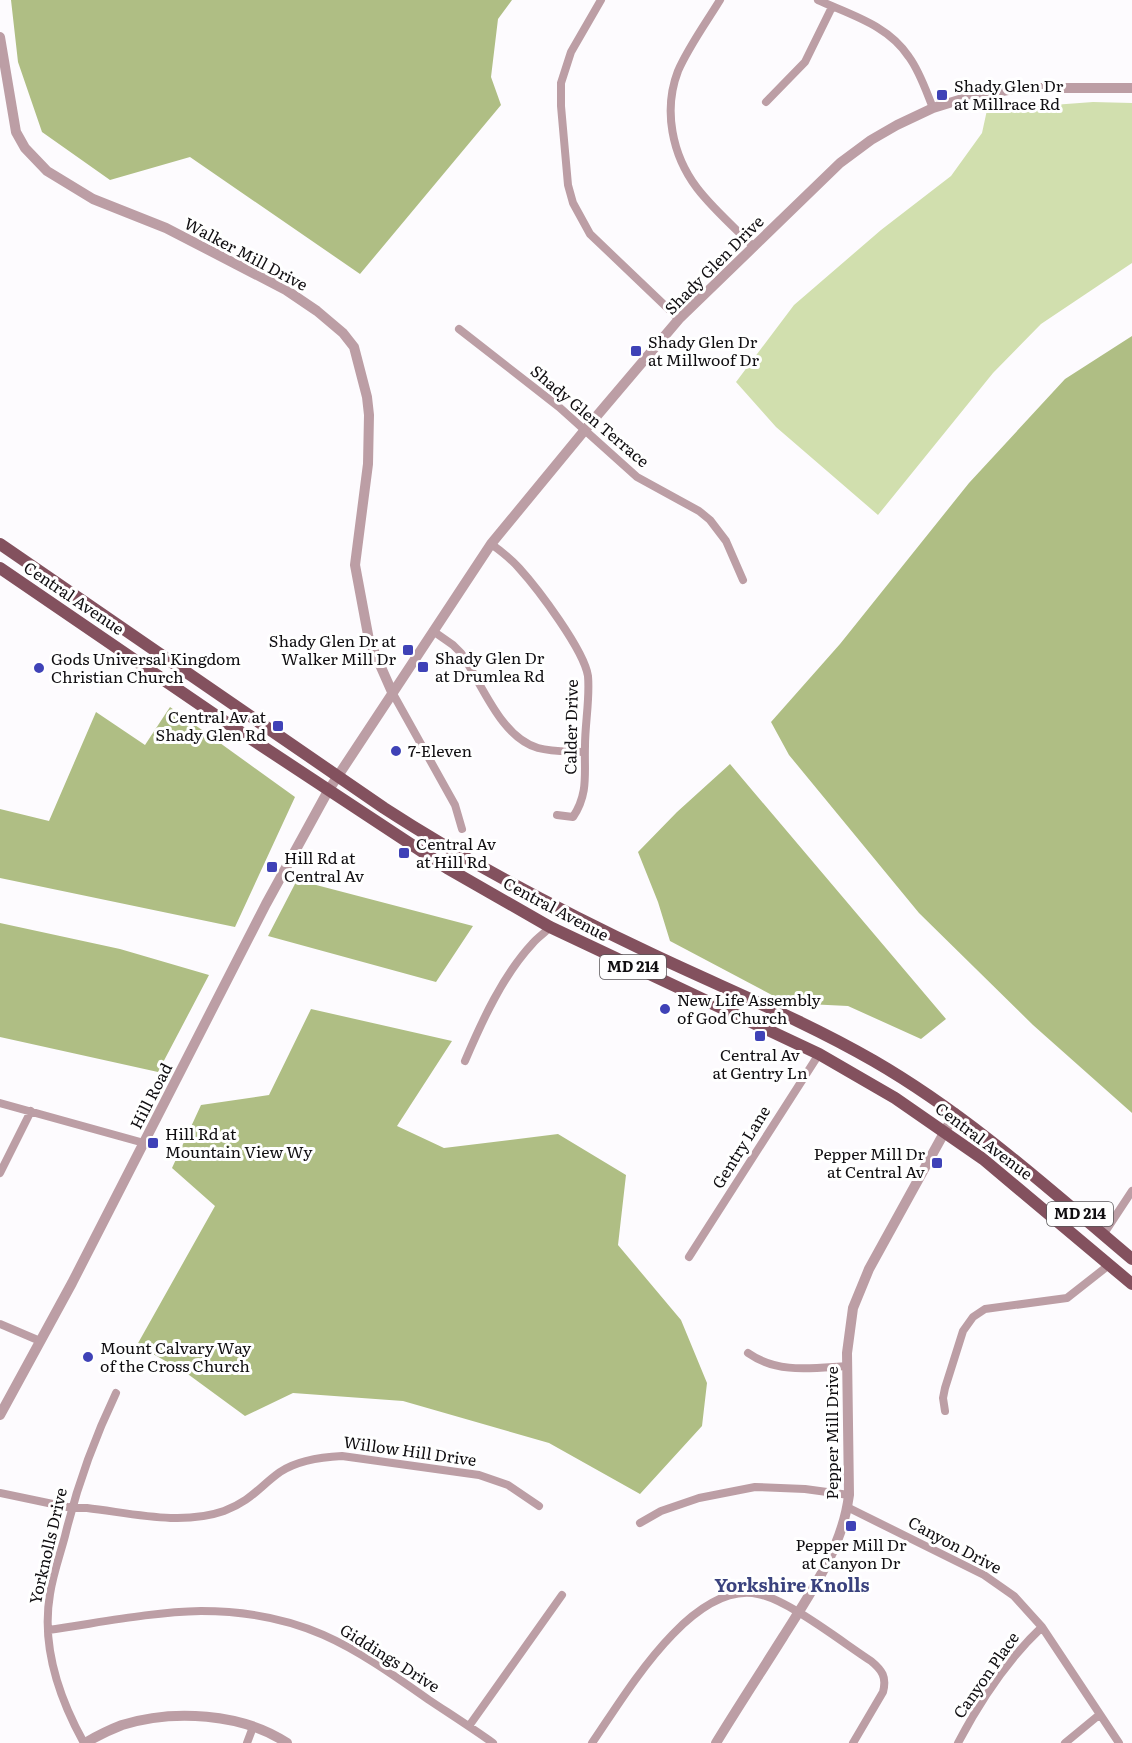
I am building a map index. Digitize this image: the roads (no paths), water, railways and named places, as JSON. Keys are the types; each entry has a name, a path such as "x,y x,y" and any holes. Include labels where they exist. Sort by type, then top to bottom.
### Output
{"main road":[{"name":"Central Avenue","path":"0,544 414,826 555,907 824,1034 897,1074 955,1113 1029,1169 1132,1259"},
{"name":"Central Avenue","path":"0,568 447,868 550,927 819,1053 872,1083 945,1131 1006,1176 1132,1284"}],"street":[{"path":"601,0 571,52 561,83 568,185 573,203 590,234 679,319"},
{"path":"720,0 678,72 671,95 670,121 677,149 693,182 754,247"},
{"path":"818,0 862,19 897,42 914,64 933,108"},
{"path":"766,102 804,62 832,7"},
{"name":"Walker Mill Drive","path":"0,37 16,132 25,148 47,171 93,199 166,228 286,290 326,318 343,333 354,347 367,397 369,416 368,464 354,560 369,640 392,692 455,805 462,829"},
{"name":"Shady Glen Drive","path":"328,790 491,544 679,319 840,163 897,125 933,108 972,96 1021,88 1132,88"},
{"name":"Shady Glen Terrace","path":"459,329 555,404 637,477 690,504 710,520 731,550 743,580"},
{"name":"Calder Drive","path":"491,544 512,561 527,578 554,614 584,662 588,685 584,752 585,788 582,804 573,817 556,815"},
{"path":"433,631 461,653 503,722 517,736 539,748 584,752"},
{"name":"Hill Road","path":"0,1415 144,1143 266,904 328,790"},
{"path":"465,1061 479,1029 507,979 533,943 550,927"},
{"name":"Gentry Lane","path":"689,1257 819,1053"},
{"path":"0,1102 144,1143"},
{"path":"0,1173 31,1111"},
{"name":"Pepper Mill Drive","path":"716,1743 825,1568 848,1507 847,1366 851,1315 858,1293 955,1113"},
{"path":"1103,1235 1132,1191"},
{"path":"945,1411 943,1398 945,1388 963,1330 977,1312 1067,1298 1109,1265"},
{"path":"0,1324 40,1341"},
{"path":"748,1353 779,1368 847,1366"},
{"name":"Yorknolls Drive","path":"84,1743 58,1688 48,1630 50,1592 87,1461 116,1393"},
{"name":"Willow Hill Drive","path":"0,1492 72,1508 180,1518 200,1517 225,1510 250,1498 278,1473 291,1466 320,1457 342,1456 484,1477 508,1485 538,1506"},
{"path":"640,1524 661,1511 699,1498 755,1487 806,1489 849,1495"},
{"name":"Canyon Drive","path":"848,1507 948,1556 993,1581 1020,1601 1042,1627 1119,1743"},
{"path":"592,1743 653,1656 686,1621 719,1599 757,1593 798,1613 871,1661 883,1672 885,1685 883,1692 854,1743"},
{"path":"469,1726 562,1595"},
{"name":"Giddings Drive","path":"48,1630 191,1612 220,1612 275,1618 314,1630 343,1643 493,1743"},
{"name":"Canyon Place","path":"958,1743 1002,1672 1042,1627"},
{"path":"1065,1743 1099,1715"},
{"path":"84,1743 125,1725 163,1718 200,1716 253,1727 287,1743"},
{"path":"247,1743 253,1727"}],"place":[{"name":"Shady Glen Dr at Millrace Rd","path":"942,95"},
{"name":"Shady Glen Dr at Millwoof Dr","path":"636,351"},
{"name":"Shady Glen Dr at Walker Mill Dr","path":"408,650"},
{"name":"Shady Glen Dr at Drumlea Rd","path":"423,667"},
{"name":"Gods Universal Kingdom Christian Church","path":"39,668"},
{"name":"Central Av at Shady Glen Rd","path":"278,726"},
{"name":"7-Eleven","path":"396,751"},
{"name":"Central Av at Hill Rd","path":"404,853"},
{"name":"Hill Rd at Central Av","path":"272,867"},
{"name":"New Life Assembly of God Church","path":"665,1009"},
{"name":"Central Av at Gentry Ln","path":"760,1036"},
{"name":"Hill Rd at Mountain View Wy","path":"153,1143"},
{"name":"Pepper Mill Dr at Central Av","path":"937,1163"},
{"name":"Mount Calvary Way of the Cross Church","path":"88,1357"},
{"name":"Pepper Mill Dr at Canyon Dr","path":"851,1526"}],"district":[{"name":"Yorkshire Knolls","path":"792,1586"}]}
